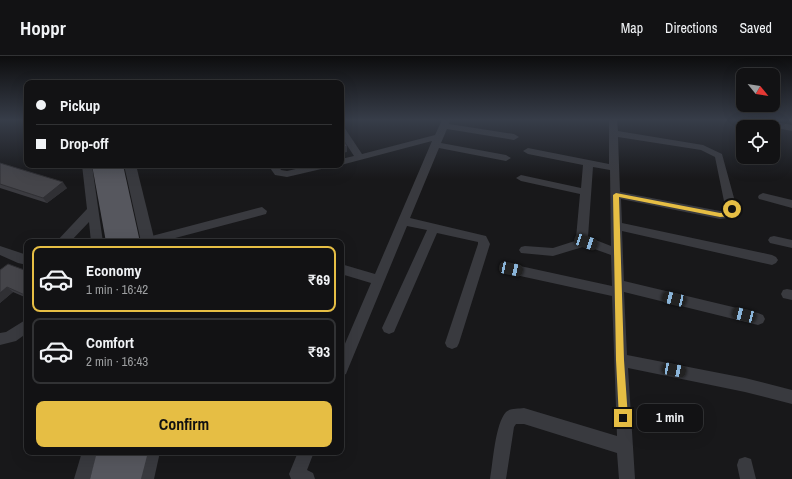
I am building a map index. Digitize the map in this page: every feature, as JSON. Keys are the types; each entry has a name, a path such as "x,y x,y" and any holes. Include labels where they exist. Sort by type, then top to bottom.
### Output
{"main road":[{"path":"101,168 114,239"},
{"path":"116,168 141,239"},
{"path":"102,479 109,455"},
{"path":"128,479 134,455"}],"street":[{"path":"348,140 360,157"},
{"path":"614,140 620,360 627,479"},
{"path":"616,195 720,215 730,214 732,209 719,156 703,148 669,140"},
{"path":"344,362 437,141"},
{"path":"344,161 437,141 506,158"},
{"path":"528,151 615,168"},
{"path":"588,163 581,232 582,238 586,242 617,253"},
{"path":"87,168 91,212 96,239"},
{"path":"130,168 142,239"},
{"path":"275,168 278,173 287,174 314,168"},
{"path":"521,178 585,192"},
{"path":"763,197 792,204"},
{"path":"154,239 262,211"},
{"path":"66,239 91,212"},
{"path":"404,221 474,236 482,239 484,244 452,343"},
{"path":"617,226 772,260"},
{"path":"389,328 434,228"},
{"path":"774,240 792,244"},
{"path":"525,250 554,252 586,242"},
{"path":"0,250 24,260"},
{"path":"511,269 618,289 758,319"},
{"path":"344,270 379,280"},
{"path":"0,339 5,340 24,327"},
{"path":"620,360 745,385 792,397"},
{"path":"498,479 507,425 512,417 524,416 625,447"},
{"path":"82,479 89,455"},
{"path":"144,479 149,455"},
{"path":"305,455 297,474 307,479"}],"building":[{"path":"0,163 63,182 43,198 0,184"},
{"path":"8,264 24,270 24,295 7,287 0,293 0,270"}],"route":[{"path":"623,418 616,195 720,215 730,214 732,209"}]}
